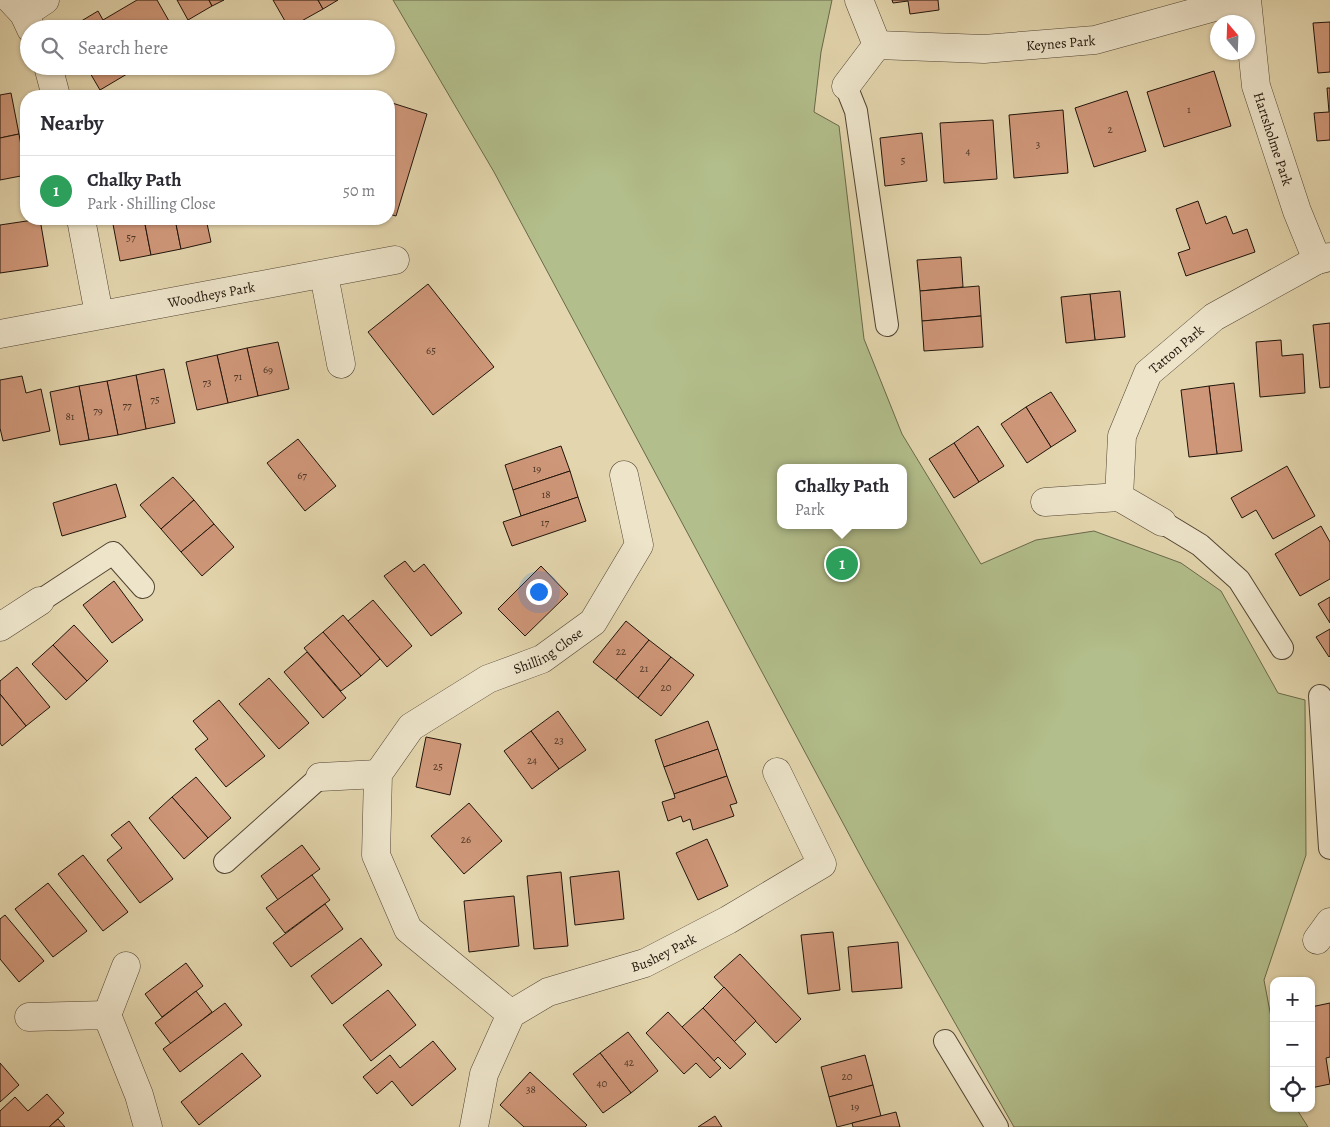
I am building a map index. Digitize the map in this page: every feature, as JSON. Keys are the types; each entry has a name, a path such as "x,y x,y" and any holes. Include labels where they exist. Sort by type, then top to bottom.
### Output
{"street":[{"path":"846,86 877,45 859,0"},
{"name":"Keynes Park","path":"877,45 984,49 1095,40 1240,0"},
{"name":"Hartsholme Park","path":"1247,0 1256,86 1297,211 1323,259"},
{"path":"50,75 54,90"},
{"path":"82,225 99,314"},
{"name":"Tatton Park","path":"1119,497 1122,436 1148,373 1214,317 1323,259"},
{"name":"Woodheys Park","path":"0,334 395,260"},
{"path":"324,274 341,364"},
{"name":"Shilling Close","path":"378,774 412,727 488,679 542,659 593,622 639,545 624,475"},
{"path":"1045,502 1119,497 1162,522"},
{"path":"0,627 40,601"},
{"name":"Bushey Park","path":"511,1014 548,992 645,964 728,920 822,864 777,772"},
{"path":"320,777 378,774 376,855 408,929 511,1014 484,1074 474,1127"},
{"path":"126,966 107,1015 139,1095 148,1127"},
{"path":"29,1017 107,1015"}],"lane":[{"path":"846,86 856,111 887,325"},
{"path":"1162,522 1200,545 1239,580 1282,648"},
{"path":"40,601 113,553 143,587"},
{"path":"1320,696 1330,848"},
{"path":"225,862 320,777"},
{"path":"945,1041 997,1127"}],"green space":[{"path":"393,0 832,0 821,52 814,112 839,126 864,339 902,434 981,564 1036,540 1094,531 1181,563 1221,591 1278,693 1305,700 1306,855 1264,980 1270,1012 1270,1112 1299,1112 1308,1127 1014,1127 866,866 494,172"}],"building":[{"path":"137,0 157,0 168,20 103,20"},
{"path":"177,0 209,0 212,6 188,20"},
{"path":"209,0 224,0 212,6"},
{"path":"273,0 318,0 323,9 303,20 284,20"},
{"path":"318,0 338,0 323,9"},
{"path":"892,0 938,0 939,10 910,14 908,1 893,3"},
{"path":"98,11 103,20 83,20"},
{"path":"1330,22 1330,72 1318,73 1313,23"},
{"path":"1214,71 1231,126 1164,147 1147,92"},
{"path":"91,75 125,75 100,90"},
{"path":"1327,88 1330,88 1330,140 1317,141 1314,113 1329,112"},
{"path":"1127,91 1146,151 1094,167 1075,108"},
{"path":"11,93 19,134 0,138 0,95"},
{"path":"395,104 427,114 395,216"},
{"path":"1063,110 1068,173 1014,178 1009,115"},
{"path":"993,120 997,179 944,183 940,123"},
{"path":"922,133 927,181 885,186 880,138"},
{"path":"19,134 20,176 0,180 0,138"},
{"path":"1198,201 1206,224 1226,216 1233,234 1247,229 1255,252 1186,276 1178,253 1190,249 1176,209"},
{"path":"20,222 20,225 41,225 48,266 0,273 0,225"},
{"path":"113,225 145,225 151,255 120,261"},
{"path":"145,225 176,225 181,249 151,255"},
{"path":"176,225 207,225 211,242 181,249"},
{"path":"961,257 963,287 920,291 917,260"},
{"path":"428,284 494,367 433,415 368,332"},
{"path":"979,286 981,316 922,321 920,291"},
{"path":"1120,291 1125,337 1095,340 1090,294"},
{"path":"1090,294 1095,340 1066,343 1061,297"},
{"path":"981,316 983,347 924,351 922,321"},
{"path":"1330,323 1330,387 1320,388 1313,325"},
{"path":"1281,340 1282,356 1303,354 1305,393 1260,397 1256,342"},
{"path":"278,342 289,389 258,396 247,348"},
{"path":"247,348 258,396 228,403 217,355"},
{"path":"217,355 228,403 197,410 186,362"},
{"path":"164,369 175,423 146,429 136,375"},
{"path":"136,375 146,429 118,435 107,381"},
{"path":"22,376 26,393 41,389 50,431 3,441 0,428 0,380"},
{"path":"107,381 118,435 89,440 79,386"},
{"path":"1234,383 1242,451 1217,454 1209,386"},
{"path":"79,386 89,440 60,445 50,392"},
{"path":"1209,386 1217,454 1189,457 1181,390"},
{"path":"1051,392 1076,431 1051,447 1026,407"},
{"path":"1026,407 1051,447 1027,463 1001,424"},
{"path":"978,426 1004,466 979,482 954,443"},
{"path":"298,439 336,486 305,511 267,463"},
{"path":"954,443 979,482 954,498 929,459"},
{"path":"561,446 570,471 513,490 505,465"},
{"path":"1287,466 1315,516 1273,539 1256,510 1242,518 1231,498"},
{"path":"570,471 578,497 521,516 513,490"},
{"path":"173,477 194,500 161,529 140,505"},
{"path":"116,484 126,517 62,536 53,503"},
{"path":"578,497 586,521 512,546 503,522"},
{"path":"194,500 214,524 181,552 161,529"},
{"path":"214,524 234,547 202,576 181,552"},
{"path":"1321,526 1330,542 1330,579 1300,596 1275,554"},
{"path":"405,561 414,572 424,564 462,613 431,636 384,576"},
{"path":"541,566 568,594 525,636 498,609"},
{"path":"114,581 143,620 112,643 83,605"},
{"path":"1330,597 1330,623 1318,604"},
{"path":"373,600 412,646 387,667 348,621"},
{"path":"343,615 380,659 361,676 323,632"},
{"path":"626,621 649,640 616,680 593,662"},
{"path":"74,625 108,661 87,681 53,645"},
{"path":"1330,629 1330,656 1329,657 1316,637"},
{"path":"323,632 361,676 341,691 304,648"},
{"path":"649,640 671,657 638,698 616,680"},
{"path":"53,645 87,681 66,700 32,664"},
{"path":"307,652 346,698 323,718 284,672"},
{"path":"671,657 694,675 661,716 638,698"},
{"path":"17,667 50,707 26,726 0,694 0,681"},
{"path":"269,678 309,723 279,749 239,704"},
{"path":"0,694 26,726 2,746 0,743"},
{"path":"219,700 265,756 226,787 195,749 208,739 193,721"},
{"path":"558,711 586,750 559,769 531,731"},
{"path":"708,721 718,749 664,767 655,740"},
{"path":"531,731 559,769 532,789 504,751"},
{"path":"426,737 461,744 450,795 416,787"},
{"path":"718,749 727,776 674,794 664,767"},
{"path":"727,776 737,803 730,805 734,816 693,830 690,819 683,822 681,816 668,821 662,802 675,798 674,794"},
{"path":"196,777 231,818 208,838 172,797"},
{"path":"172,797 208,838 184,859 149,818"},
{"path":"469,803 502,841 464,874 431,836"},
{"path":"129,821 173,879 140,903 107,860 122,848 111,835"},
{"path":"707,839 728,886 698,900 676,853"},
{"path":"302,845 320,869 278,900 261,876"},
{"path":"83,855 128,912 103,931 58,874"},
{"path":"619,871 624,919 575,925 570,877"},
{"path":"561,872 568,946 534,949 527,876"},
{"path":"312,875 330,900 285,933 266,908"},
{"path":"48,883 87,931 53,957 15,909"},
{"path":"514,896 519,946 469,952 464,901"},
{"path":"325,904 343,929 291,967 273,943"},
{"path":"5,915 44,961 19,982 0,959 0,919"},
{"path":"833,932 840,990 808,994 801,935"},
{"path":"361,938 382,965 332,1004 311,976"},
{"path":"898,942 902,988 852,992 848,947"},
{"path":"740,954 801,1019 776,1043 714,977"},
{"path":"186,963 203,986 162,1017 145,994"},
{"path":"724,987 756,1021 734,1042 703,1008"},
{"path":"388,990 416,1025 371,1061 343,1025"},
{"path":"196,991 212,1012 171,1044 155,1023"},
{"path":"225,1003 242,1025 180,1072 163,1049"},
{"path":"1330,1003 1330,1057 1326,1058 1330,1084 1315,1087 1315,1022 1315,1006"},
{"path":"703,1008 746,1054 730,1069 718,1057 714,1061 682,1027"},
{"path":"668,1012 721,1068 710,1078 696,1063 684,1074 646,1033"},
{"path":"628,1032 658,1071 631,1093 600,1053"},
{"path":"433,1041 456,1069 412,1106 392,1081 377,1094 363,1077 390,1055 400,1068"},
{"path":"242,1053 261,1076 199,1125 181,1102"},
{"path":"600,1053 631,1093 603,1113 573,1074"},
{"path":"865,1055 873,1085 829,1097 821,1067"},
{"path":"0,1063 19,1085 0,1102"},
{"path":"530,1072 587,1125 585,1127 524,1127 500,1105"},
{"path":"873,1085 881,1116 837,1127 829,1097"},
{"path":"47,1094 64,1113 49,1127 0,1127 0,1111 15,1097 28,1111"},
{"path":"896,1112 900,1127 853,1127 852,1123"},
{"path":"715,1116 722,1127 698,1127"},
{"path":"58,1119 65,1127 49,1127"}],"place":[{"name":"Chalky Path","path":"842,564"}]}
